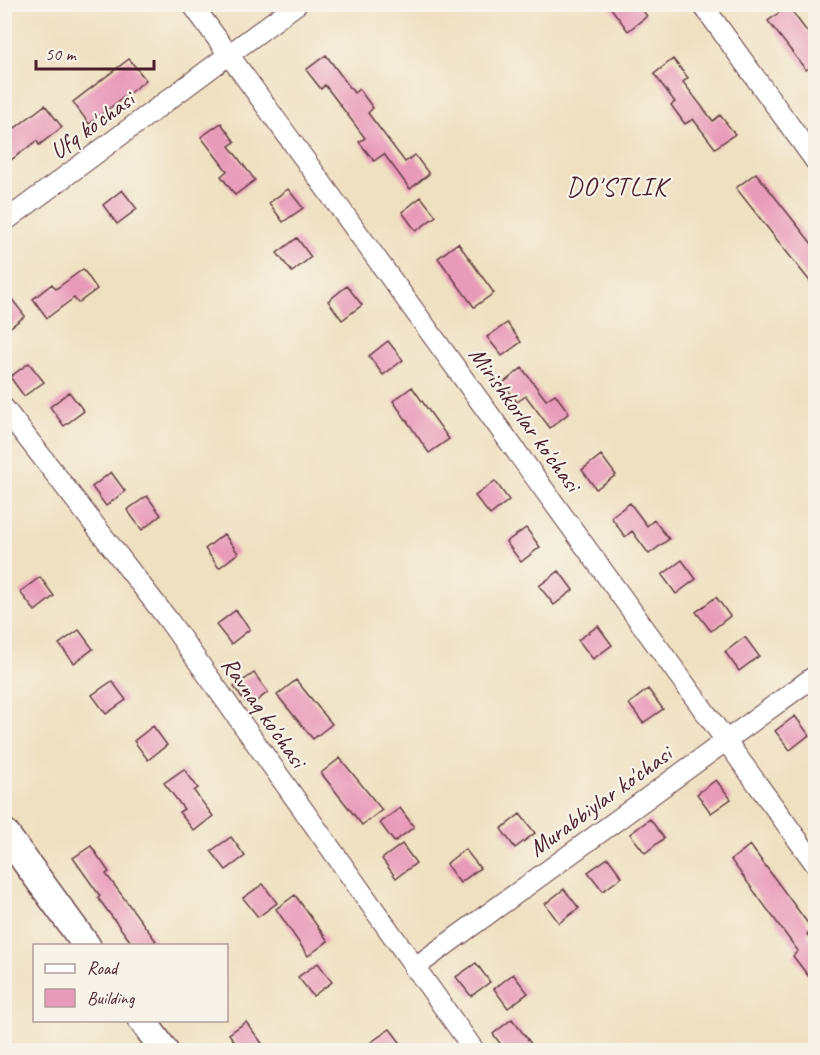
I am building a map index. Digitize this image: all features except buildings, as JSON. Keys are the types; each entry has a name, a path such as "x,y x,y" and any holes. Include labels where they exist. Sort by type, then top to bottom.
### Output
{"main road":[{"path":"4,832 86,944"},
{"path":"143,1022 164,1050"}],"street":[{"name":"Mirishkorlar ko'chasi","path":"192,4 816,865"},
{"name":"Ufq ko'chasi","path":"4,222 297,4"},
{"path":"702,4 816,162"},
{"name":"Ravnaq ko'chasi","path":"4,408 169,621 474,1050"},
{"name":"Murabbiylar ko'chasi","path":"414,968 816,675"}],"district":[{"name":"DO'STLIK","path":"617,186"}]}
